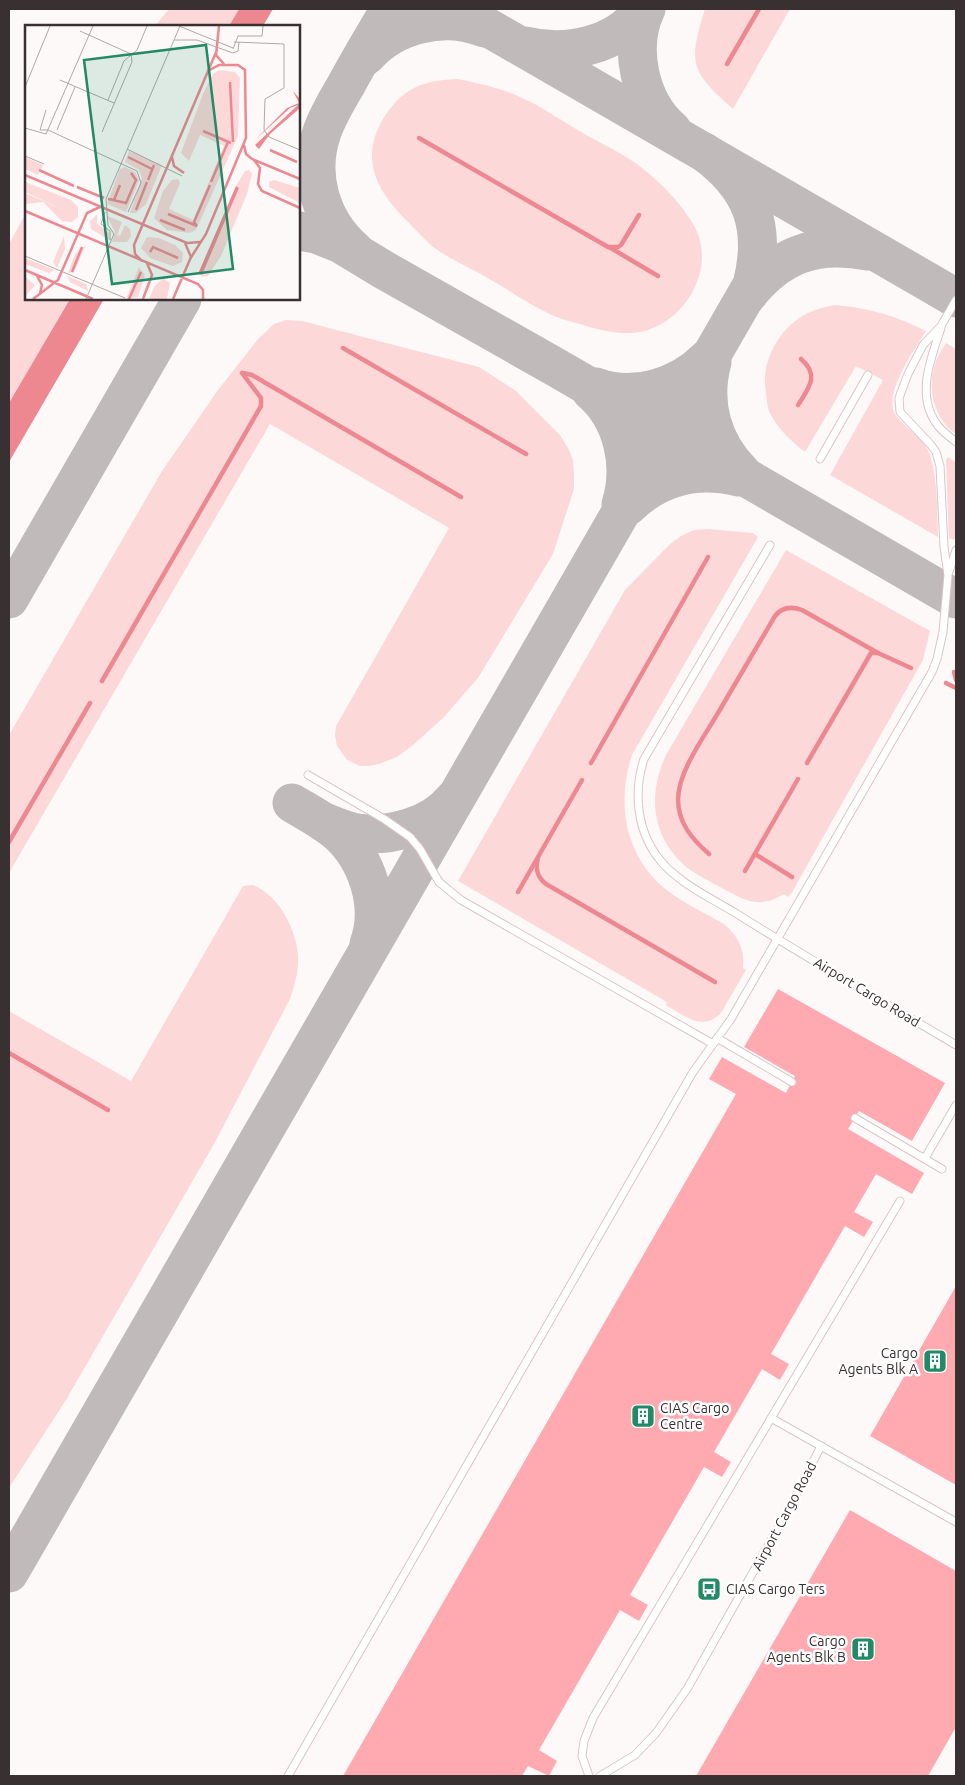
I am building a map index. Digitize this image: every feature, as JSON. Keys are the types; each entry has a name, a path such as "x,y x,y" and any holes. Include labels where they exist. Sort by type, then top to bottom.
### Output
{"lane":[{"path":"956,300 942,326 927,372 926,384 927,403 936,423 956,442"},
{"path":"942,326 923,345 919,352 900,392 899,404 900,412 931,445 938,458 944,547 948,575"},
{"path":"820,459 868,375"},
{"name":"Airport Cargo Road","path":"770,545 649,749 640,772 637,800 644,830 650,845 660,860 675,875 778,940 956,1045"},
{"path":"288,1776 688,1080 731,1019 932,672 943,632 948,575 956,550"},
{"path":"308,775 384,819 410,837 420,849 439,882 460,900 792,1082"},
{"path":"925,1158 956,1105"},
{"path":"855,1118 942,1169"},
{"path":"589,1776 582,1756 584,1741 593,1718 900,1201"},
{"path":"771,1418 821,1446"},
{"name":"Airport Cargo Road","path":"600,1776 635,1755 656,1733 687,1689 786,1514 821,1446 956,1522"}],"shaded area":[{"path":"169,9 239,9 230,25 156,25"},
{"path":"239,9 273,9 264,25 230,25"},
{"path":"705,9 790,9 733,109 708,85 696,65 696,42"},
{"path":"458,79 499,89 536,105 635,163 670,194 683,208 693,224 700,241 702,259 699,277 691,294 680,309 666,321 650,329 632,333 608,331 561,319 538,308 440,252 400,213 381,189 372,163 372,149 376,135 390,108 406,93 434,81"},
{"path":"25,215 25,300 69,300 9,403 9,244"},
{"path":"69,300 103,300 9,462 9,403"},
{"path":"834,305 881,313 926,331 901,373 893,397 893,408 897,417 918,437 928,450 934,470 938,537 830,475 883,380 856,366 805,452 782,431 770,413 767,404 766,369 769,358 780,336 788,327 808,313"},
{"path":"286,320 302,321 479,367 516,391 560,435 573,460 574,489 553,554 478,678 443,718 397,757 379,764 360,766 347,760 337,746 336,726 449,528 270,424 9,873 9,735 162,471 218,390 258,339 274,324"},
{"path":"946,343 956,349 956,434 938,413 933,396 932,377 934,368 937,358"},
{"path":"948,457 956,462 956,536 954,540 949,538 946,460"},
{"path":"708,529 753,533 758,537 632,755 625,792 625,811 633,846 653,878 688,904 724,924 737,938 742,949 743,968 746,970 721,1013 714,1019 700,1022 680,1014 666,1005 667,1002 458,881 625,590 670,544 694,530"},
{"path":"786,550 930,631 923,660 791,894 788,897 784,894 775,899 759,902 736,896 684,865 665,841 659,827 655,799 660,770 666,755"},
{"path":"253,885 271,897 278,905 285,915 294,936 297,947 298,968 290,999 214,1144 66,1400 9,1488 9,1011 131,1081 243,886"}],"building":[{"name":"CIAS Cargo Centre","path":"778,989 945,1083 912,1141 859,1111 848,1129 924,1173 912,1194 876,1174 854,1212 873,1222 864,1237 845,1226 771,1354 789,1364 780,1380 762,1369 714,1452 731,1462 722,1477 704,1467 630,1595 648,1605 639,1621 620,1610 539,1750 557,1761 549,1776 528,1766 522,1776 343,1776 736,1094 709,1079 722,1057 786,1093 795,1076 744,1047"},
{"name":"Cargo Agents Blk A","path":"956,1286 956,1485 870,1436"},
{"name":"Cargo Agents Blk B","path":"850,1510 956,1571 956,1727 928,1776 696,1776"}],"waterway":[{"path":"727,64 759,9"},
{"path":"419,138 608,247 618,247 621,245 639,215"},
{"path":"609,247 658,276"},
{"path":"343,348 526,454"},
{"path":"798,405 811,382 810,371 801,359"},
{"path":"102,681 261,406 261,398 242,373"},
{"path":"243,373 252,375 461,497"},
{"path":"591,763 708,557"},
{"path":"709,854 683,823 679,808 679,788 693,754 775,616 787,608 802,610 878,653"},
{"path":"807,763 871,653 878,653 911,668"},
{"path":"954,672 956,680"},
{"path":"946,683 956,688"},
{"path":"9,842 90,703"},
{"path":"745,871 798,779"},
{"path":"518,892 582,780"},
{"path":"755,854 792,877"},
{"path":"538,858 538,873 546,884 715,982"},
{"path":"9,1053 108,1110"}],"taxiway":[{"path":"354,250 333,225 325,211 317,181 316,164 318,148 322,132 333,108 390,9"},
{"path":"456,9 956,298"},
{"path":"525,46 557,50 590,45 620,32 643,9"},
{"path":"646,9 638,40 640,73 651,105 672,130"},
{"path":"366,56 377,45 391,36 420,24 436,21 453,21 469,23 484,28"},
{"path":"9,1573 752,285 758,245 752,210 734,179 704,152"},
{"path":"300,231 316,234 341,244 956,599"},
{"path":"745,298 771,271 799,255 814,250 831,248 868,251"},
{"path":"9,599 181,300"},
{"path":"596,387 625,392 655,389 683,377 707,359"},
{"path":"712,362 708,392 712,422 716,436 723,449 742,473"},
{"path":"591,391 611,415 622,443 626,474 621,504"},
{"path":"628,506 653,487 680,476 709,473 739,477"},
{"path":"324,822 357,833 370,834 397,831 423,823 445,808 454,799"},
{"path":"292,803 332,828 348,843 357,855 364,869 373,899 373,929 369,944"}],"place":[{"name":"Cargo Agents Blk A","path":"935,1361"},
{"name":"CIAS Cargo Centre","path":"643,1416"},
{"name":"CIAS Cargo Ters","path":"709,1589"},
{"name":"Cargo Agents Blk B","path":"863,1649"}]}
